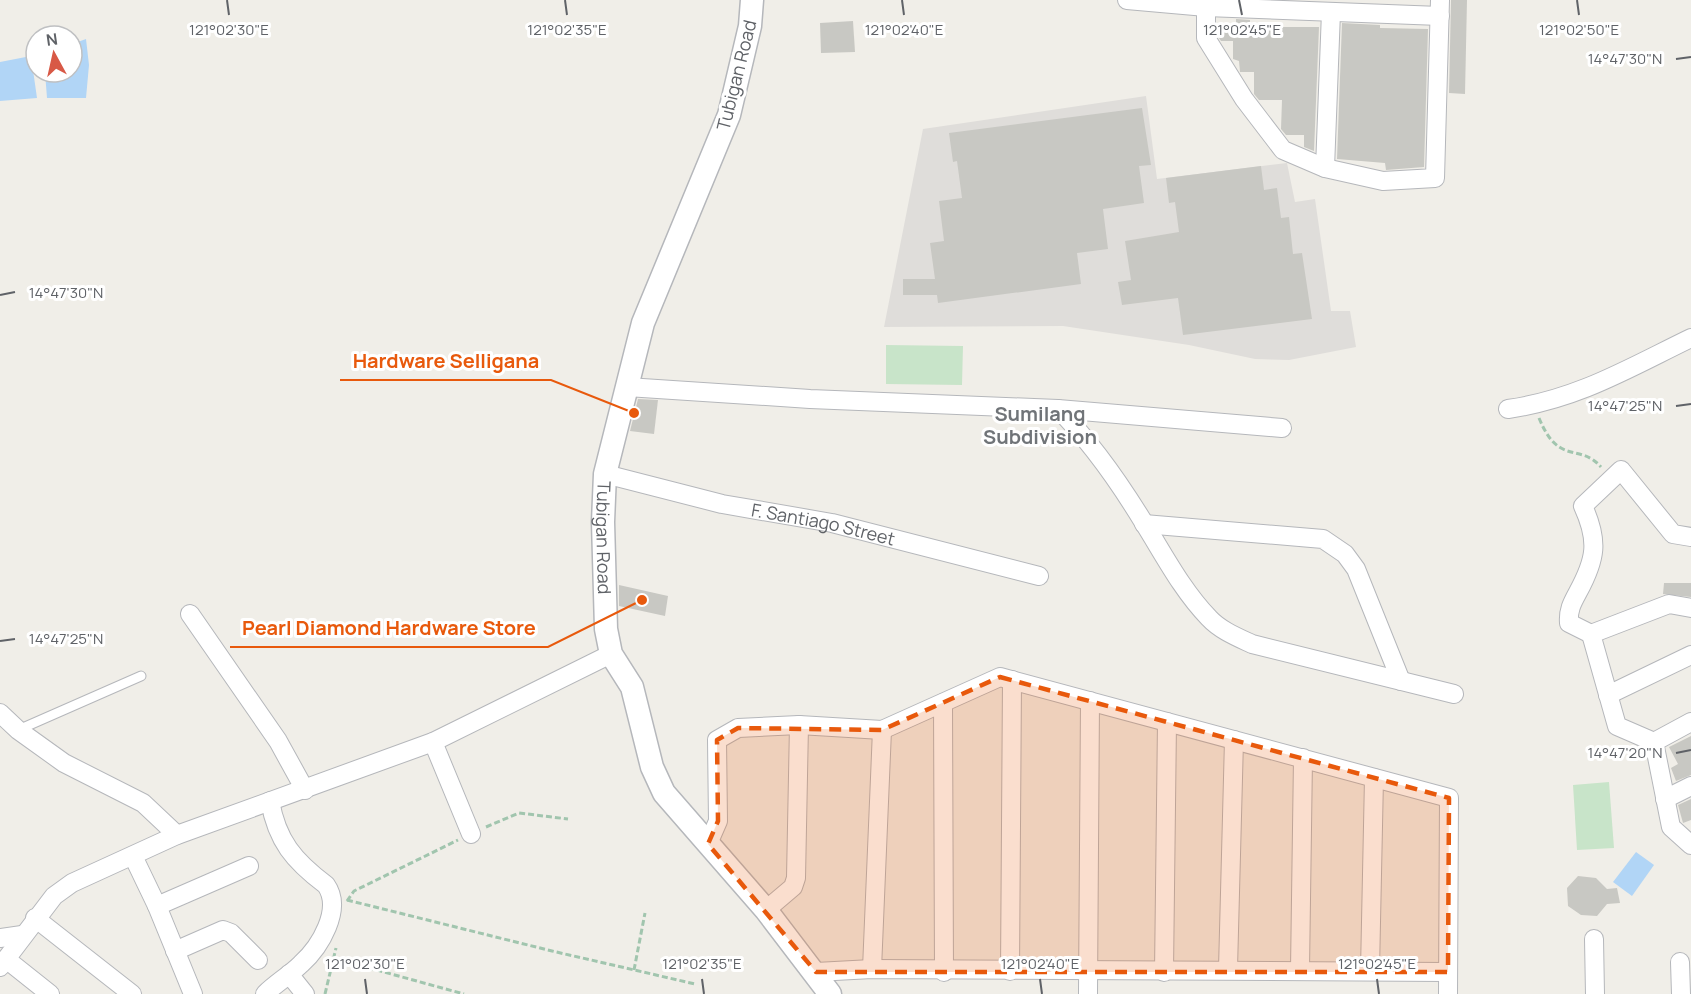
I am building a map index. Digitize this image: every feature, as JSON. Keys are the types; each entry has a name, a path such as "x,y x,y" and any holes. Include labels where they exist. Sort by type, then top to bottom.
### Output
{"street":[{"name":"Tubigan Road","path":"752,0 750,26 729,115 643,323 605,474 603,522 606,629 611,654 632,687 652,767 663,793 766,910 816,972 830,994"},
{"path":"1127,0 1213,5 1440,8 1435,178 1383,182 1325,168 1283,150 1244,99 1206,38 1213,5"},
{"path":"1325,168 1334,8"},
{"path":"1508,409 1557,400 1618,376 1691,338"},
{"path":"627,387 810,399 1058,409 1282,428"},
{"path":"1058,409 1094,450 1194,599 1210,620 1228,633 1252,644 1283,653 1454,694"},
{"path":"1691,537 1673,534 1621,470 1583,506 1596,545 1589,572 1568,611 1569,623 1591,634 1669,604 1691,608"},
{"name":"F. Santiago Street","path":"605,474 722,504 832,523 1039,576"},
{"path":"1144,524 1323,539 1345,554 1356,569 1401,681"},
{"path":"190,614 278,741 305,790"},
{"path":"1591,634 1617,726 1654,742"},
{"path":"50,994 3,963 35,918 54,896 72,883 177,835 433,742 611,654"},
{"path":"1608,695 1691,655"},
{"path":"708,844 718,821 717,740 738,728 799,725 882,730 1000,677 1449,798 1448,994"},
{"path":"1010,971 1012,680"},
{"path":"1088,994 1090,701"},
{"path":"943,702 944,972"},
{"path":"0,713 18,730 64,763 143,803 177,835"},
{"path":"1164,972 1167,722"},
{"path":"1654,742 1691,722"},
{"path":"766,910 793,887 796,878 799,725"},
{"path":"872,969 882,730"},
{"path":"1228,969 1234,740"},
{"path":"433,742 471,834"},
{"path":"1654,742 1671,826 1691,845"},
{"path":"1300,970 1303,758"},
{"path":"1370,970 1374,778"},
{"path":"1665,799 1691,786"},
{"path":"265,994 289,974 317,945 327,924 332,899 326,885 284,846 274,825 270,801"},
{"path":"133,856 157,906 193,994"},
{"path":"157,906 249,866"},
{"path":"35,918 132,994"},
{"path":"175,951 223,930 231,933 258,960"},
{"path":"0,938 22,935"},
{"path":"1594,939 1595,994"},
{"path":"1680,962 1681,994"},
{"path":"816,972 872,969 944,972 1164,972 1228,969 1448,972"},
{"path":"289,974 305,994"}],"lane":[{"path":"18,730 141,676"}],"path":[{"path":"1534,405 1547,434 1559,449 1598,463 1611,479"},
{"path":"345,909 347,900 354,891 519,813 568,819"},
{"path":"347,900 695,984"},
{"path":"634,970 645,913"},
{"path":"325,994 338,939"},
{"path":"333,958 464,994"}],"highlighted area":[{"path":"1000,677 1449,798 1448,972 816,972 708,844 718,821 717,740 738,728 882,730"}],"shaded area":[{"path":"1146,96 1157,179 1287,163 1295,202 1315,199 1331,311 1350,311 1356,347 1289,360 1255,359 1189,345 1063,326 884,327 923,129"}],"green space":[{"path":"886,345 963,346 962,385 886,384"},
{"path":"1609,782 1614,848 1577,850 1573,785"}],"water":[{"path":"86,39 89,65 86,98 47,98 46,84 84,84 84,40"},
{"path":"24,57 24,84 35,84 37,98 0,101 0,62"},
{"path":"1636,852 1654,865 1632,896 1613,882"}],"building":[{"path":"1451,0 1467,0 1465,94 1449,93"},
{"path":"1236,19 1250,20 1253,27 1319,27 1314,151 1304,147 1304,135 1286,135 1281,129 1282,100 1259,100 1254,94 1254,72 1240,72 1239,61 1233,59 1233,41 1221,41 1217,35 1217,24 1236,25"},
{"path":"853,21 855,52 821,53 820,23"},
{"path":"1342,23 1380,25 1380,28 1428,29 1424,167 1386,170 1385,163 1337,159"},
{"path":"1142,108 1151,165 1139,166 1144,203 1103,209 1108,249 1077,253 1081,284 938,303 937,295 903,295 903,279 935,279 930,243 944,241 939,201 962,198 957,161 953,162 949,133"},
{"path":"1261,166 1264,190 1277,188 1281,218 1289,217 1293,254 1302,253 1312,319 1183,335 1178,298 1122,305 1118,282 1131,280 1125,241 1179,232 1175,202 1169,203 1166,178"},
{"path":"638,399 658,400 654,434 630,431"},
{"path":"1664,583 1691,583 1691,597 1663,594"},
{"path":"619,585 668,596 665,616 619,606"},
{"path":"1691,736 1691,775 1676,781 1671,768 1678,764 1669,747"},
{"path":"1691,799 1691,820 1683,823 1678,805"},
{"path":"1578,876 1596,878 1607,889 1617,888 1620,903 1607,904 1597,916 1581,915 1568,906 1567,888"}],"place":[{"name":"Hardware Selligana","path":"634,413"},
{"name":"Pearl Diamond Hardware Store","path":"642,600"}],"district":[{"name":"Sumilang Subdivision","path":"1040,424"}]}
